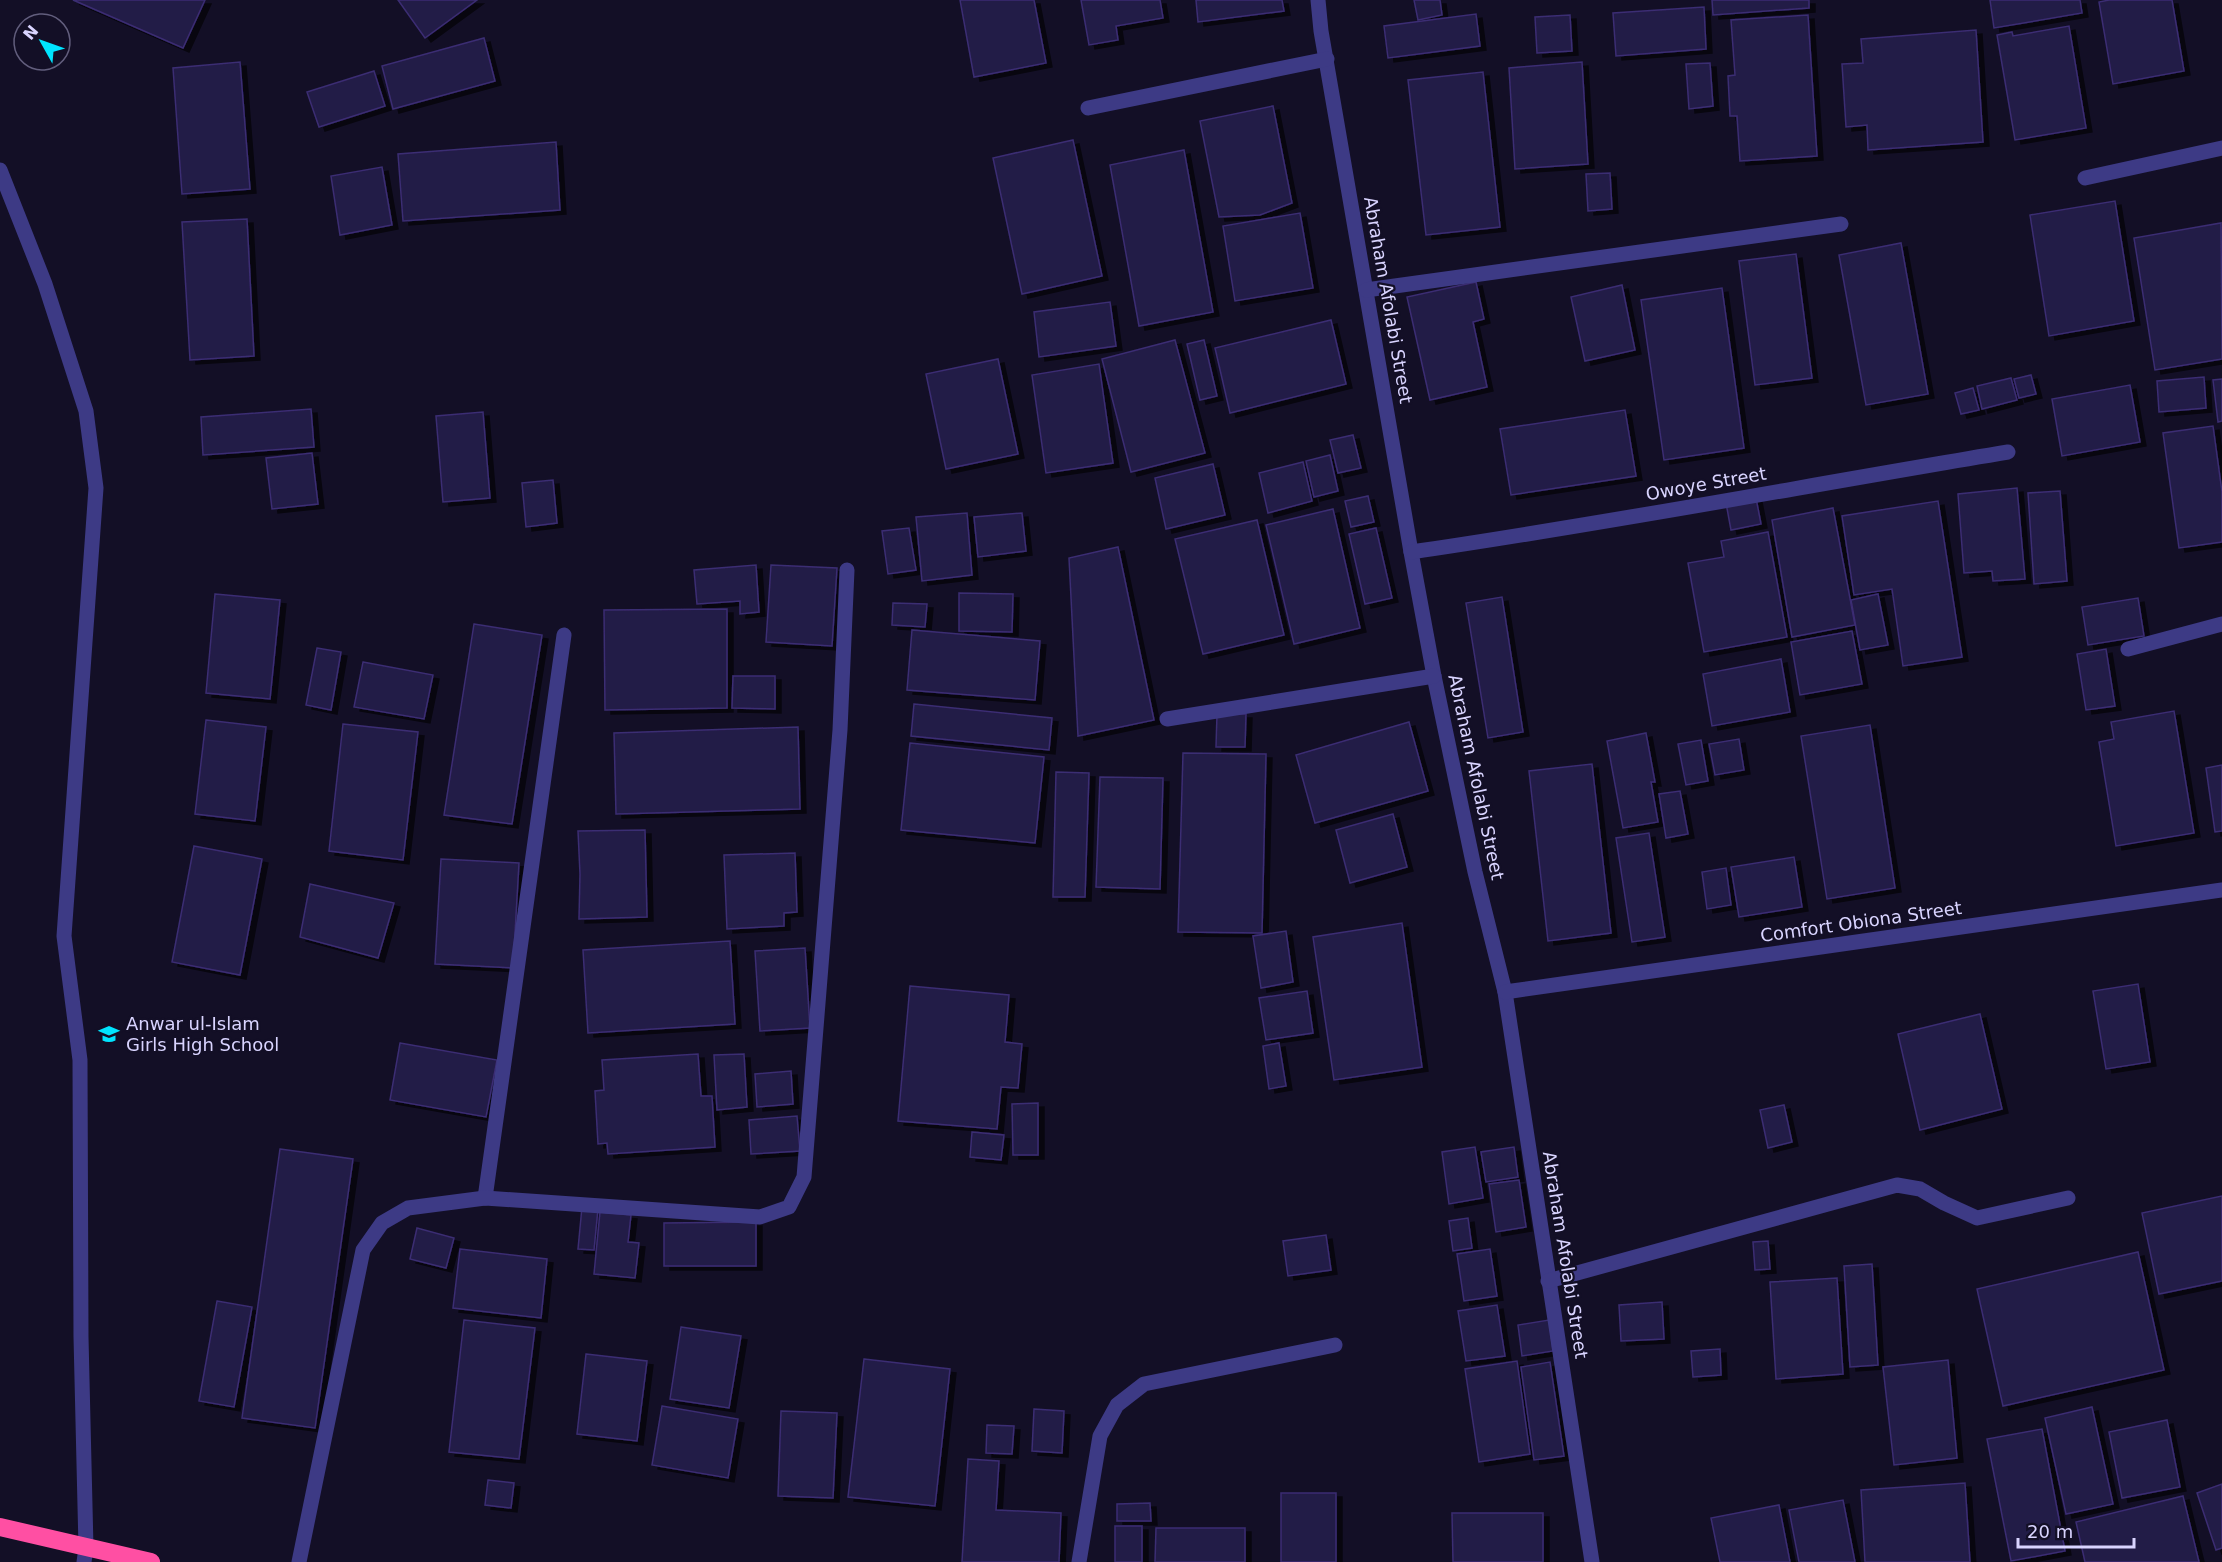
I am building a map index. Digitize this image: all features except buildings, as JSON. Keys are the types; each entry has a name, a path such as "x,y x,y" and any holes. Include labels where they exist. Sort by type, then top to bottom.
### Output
{"highway":[{"path":"0,1527 85,1555 151,1562"}],"street":[{"name":"Abraham Afolabi Street","path":"1318,0 1321,31 1328,59 1434,676 1475,872 1505,992 1592,1562"},
{"path":"1088,108 1328,59"},
{"path":"2085,178 2222,148"},
{"path":"0,170 45,284 86,411 96,488 64,936 80,1060 85,1555"},
{"path":"1366,290 1841,224"},
{"name":"Owoye Street","path":"1411,552 1572,528 2008,452"},
{"path":"299,1562 363,1250 382,1223 408,1208 485,1198 760,1217 789,1207 804,1178 840,730 847,570"},
{"path":"2128,649 2222,624"},
{"path":"485,1198 564,634"},
{"path":"1167,719 1434,676"},
{"name":"Comfort Obiona Street","path":"1505,992 2222,890"},
{"path":"1548,1281 1897,1185 1920,1189 1977,1218 2068,1198"},
{"path":"1079,1562 1100,1436 1117,1405 1144,1384 1335,1345"}],"place":[{"name":"Anwar ul-Islam Girls High School","path":"109,1034"}]}
